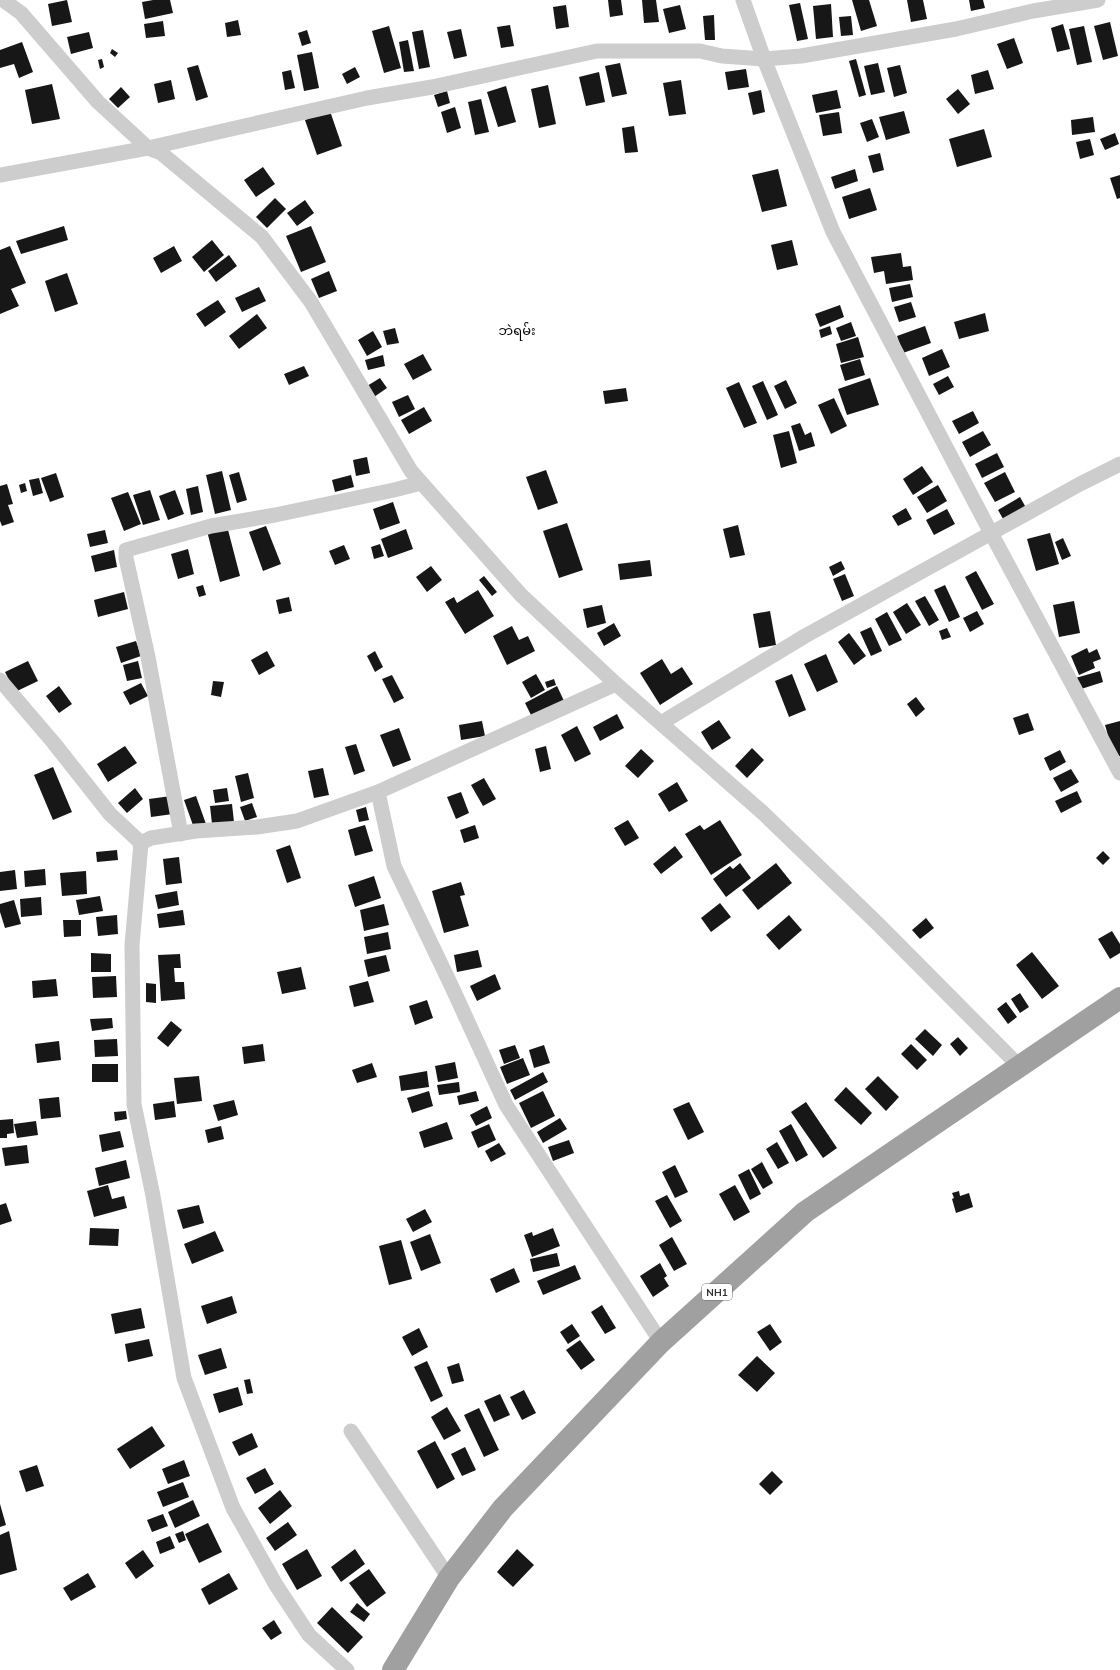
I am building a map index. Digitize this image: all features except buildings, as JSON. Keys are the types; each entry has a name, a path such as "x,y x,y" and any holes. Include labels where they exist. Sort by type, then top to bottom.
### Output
{"highway":[{"name":"NH1","path":"393,1670 449,1578 504,1508 661,1342 805,1212 1120,998"}],"street":[{"path":"4,0 21,13 98,102 148,148 161,153 262,237 311,302 411,471 521,595 616,684 768,818 878,924 1020,1067"},
{"path":"743,0 764,59 833,232 991,533 1120,772"},
{"path":"0,175 148,148 367,98 432,87 597,51 700,51 722,56 764,59 801,56 916,36 1033,11 1098,0"},
{"path":"661,723 804,636 1080,484 1120,464"},
{"path":"181,834 150,665 126,558 126,550 211,526 275,515 421,483"},
{"path":"0,680 53,742 110,814 141,843"},
{"path":"141,843 151,838 196,831 256,827 297,821 378,792 616,684"},
{"path":"378,792 394,866 452,985 506,1105 661,1342"},
{"path":"141,843 132,945 134,1104 153,1196 184,1378 233,1508 276,1585 309,1635 348,1670"},
{"path":"351,1431 449,1578"}],"district":[{"name":"ဘဲရမ်း","path":"517,330"}]}
